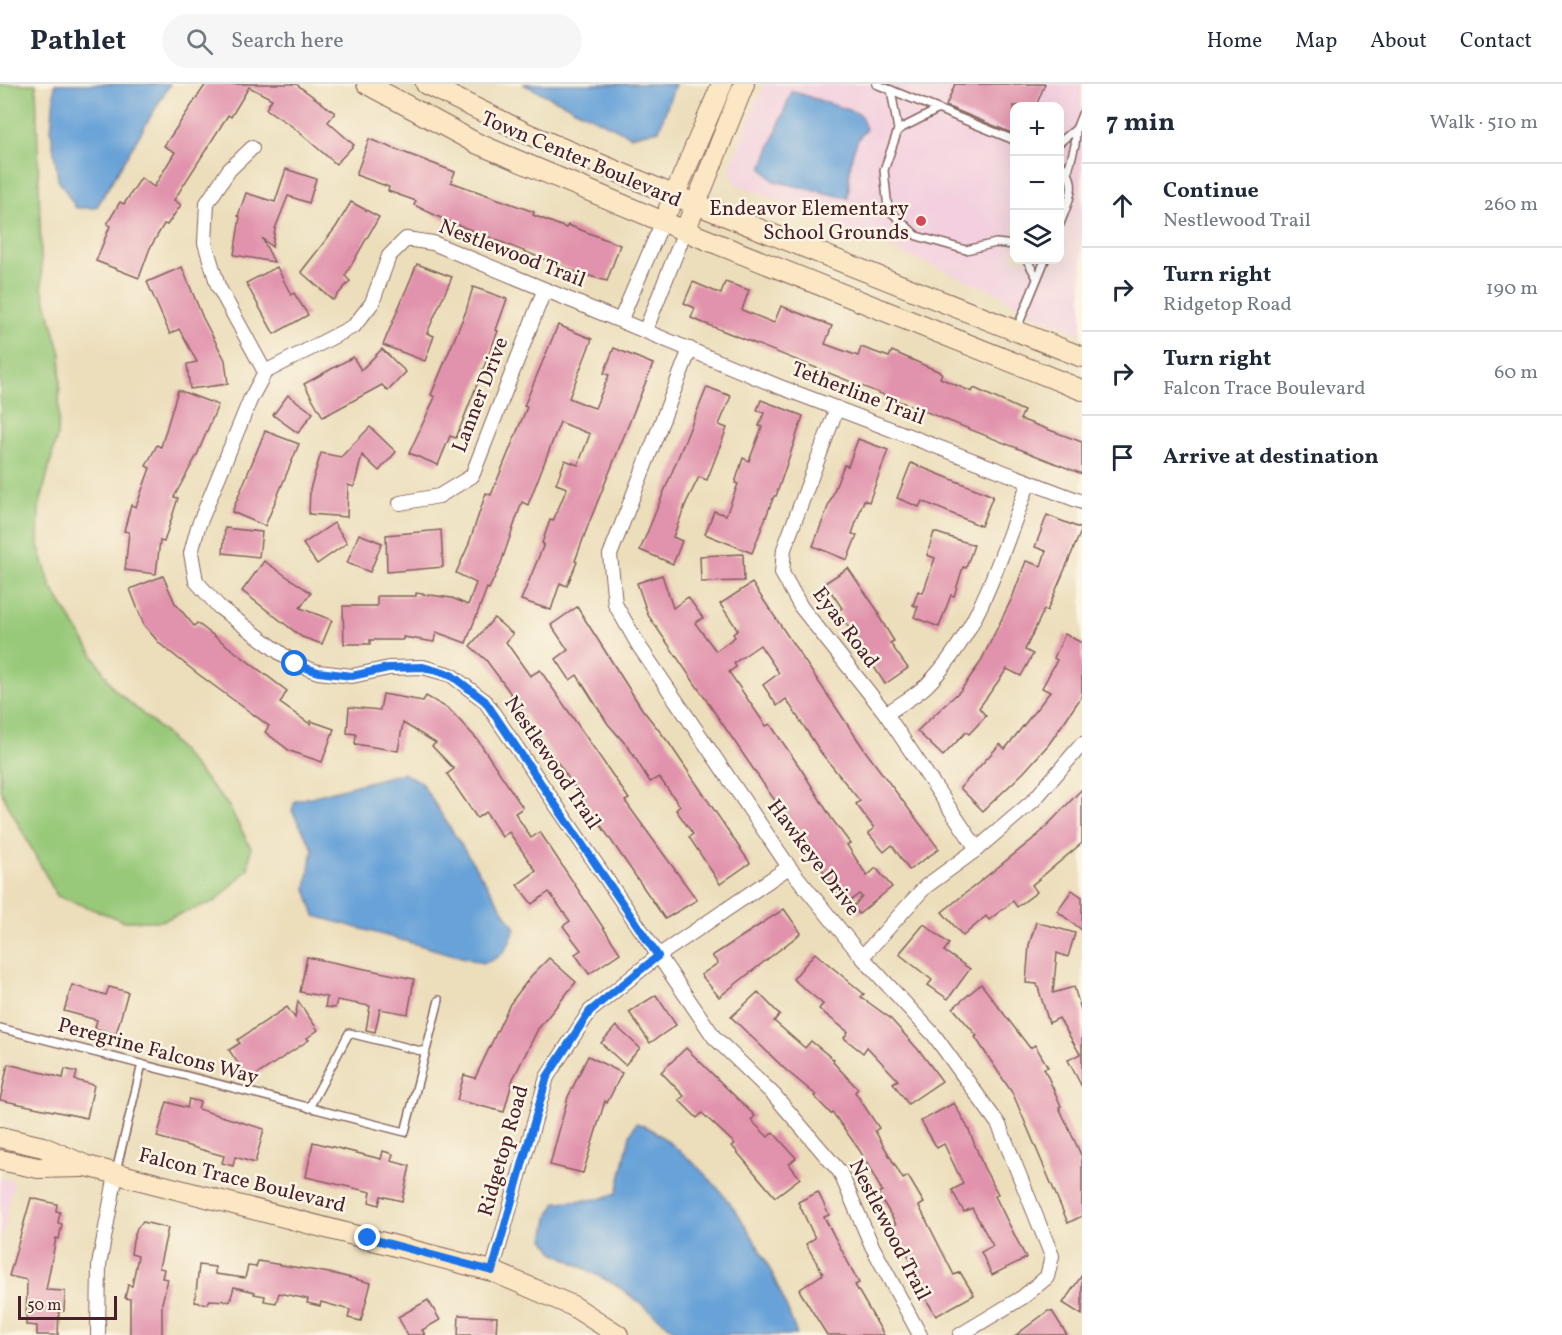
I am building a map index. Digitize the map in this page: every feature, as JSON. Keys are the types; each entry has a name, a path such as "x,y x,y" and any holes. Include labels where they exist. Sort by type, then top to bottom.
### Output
{"main road":[{"name":"Town Center Boulevard","path":"367,84 476,142 686,231 1082,390"},
{"name":"Town Center Boulevard","path":"426,84 518,129 673,195 1082,357"},
{"path":"663,221 722,84"},
{"path":"686,231 744,84"},
{"name":"Falcon Trace Boulevard","path":"0,1137 43,1147 87,1166 116,1174 492,1271 573,1306 618,1335"},
{"name":"Falcon Trace Boulevard","path":"0,1160 38,1168 87,1166"}],"street":[{"path":"252,148 229,170 207,203 205,243 218,286 265,372"},
{"path":"621,319 663,221"},
{"path":"646,329 686,231"},
{"name":"Nestlewood Trail","path":"621,319 544,291 433,243 406,239 389,256 372,303 354,326 265,372 250,400 198,527 191,552 196,580 219,608 295,664 318,672 352,676 388,668 423,667 451,675 485,701 714,1037 774,1095 840,1172 872,1246 920,1335"},
{"name":"Lanner Drive","path":"400,503 439,496 472,476 544,291"},
{"name":"Tetherline Trail","path":"621,319 690,350 1082,502"},
{"name":"Hawkeye Drive","path":"690,350 610,555 615,604 639,646 789,867 862,957 934,1035 999,1125 1052,1256 1047,1277 1023,1297 960,1335"},
{"name":"Eyas Road","path":"837,408 784,549 782,573 801,607 886,714 977,849"},
{"path":"886,714 926,686 952,656 980,609 1029,482"},
{"path":"862,957 925,887 977,849 1034,801 1082,744"},
{"name":"Ridgetop Road","path":"492,1271 547,1077 590,1011 658,956 789,867"},
{"path":"98,1335 94,1264 116,1174"}],"lane":[{"path":"876,84 1010,138"},
{"path":"891,90 898,130 884,170 888,209 917,236 966,250 996,243 1010,244"},
{"path":"898,130 938,110"},
{"path":"1064,212 1073,191 1068,171 1075,145 1076,129 1082,114"},
{"path":"1064,138 1076,129"},
{"path":"1064,168 1068,171"},
{"path":"1029,264 1037,278"},
{"path":"1016,331 1043,264"},
{"name":"Peregrine Falcons Way","path":"0,1028 405,1132 439,1000"},
{"path":"309,1108 349,1033 425,1052"},
{"path":"116,1174 142,1065"}],"shaded area":[{"name":"Endeavor Elementary School Grounds","path":"764,84 1082,84 1082,334 1023,310 1000,294 735,183 730,167"},
{"path":"0,1178 14,1181 0,1246"}],"green space":[{"path":"0,84 36,84 42,288 61,354 58,432 39,508 38,544 51,587 114,689 166,734 228,805 251,848 248,869 216,901 161,921 124,921 57,896 0,790"}],"water":[{"path":"55,84 170,84 96,208 76,208 58,179 51,131"},
{"path":"523,84 675,84 659,130 631,136"},
{"path":"792,91 860,114 866,129 853,152 848,198 774,181 762,168"},
{"path":"402,773 420,781 515,928 508,946 496,959 483,963 315,916 306,889 313,849 292,811 295,801"},
{"path":"636,1123 657,1133 697,1166 734,1209 750,1232 776,1282 797,1335 681,1335 619,1287 554,1252 544,1239 549,1214 557,1202 600,1199 617,1193 630,1135"}],"building":[{"path":"206,84 296,84 335,113 328,122 354,145 336,164 293,127 266,109 272,99 249,87 231,117 228,115 174,200 181,205 167,225 164,224 150,248 139,278 96,261 110,226 107,224 120,202 124,204 141,178 154,187 175,152 164,146"},
{"path":"955,84 1045,84 1038,102 1010,102 1010,132 946,106"},
{"path":"369,139 455,172 451,182 534,212 533,215 566,228 568,225 620,245 607,281 576,272 441,218 414,205 416,201 388,191 389,187 356,175"},
{"path":"286,169 316,179 309,203 288,196 275,229 272,247 262,238 274,262 234,255 240,217 238,216 246,193 275,202"},
{"path":"351,202 379,217 345,276 350,281 333,300 301,272 336,227"},
{"path":"417,264 452,277 427,333 434,336 425,361 383,345"},
{"path":"182,267 203,318 225,360 228,384 190,389 187,364 197,362 179,329 170,334 147,282"},
{"path":"277,267 291,295 294,293 308,315 274,334 246,283"},
{"path":"693,282 721,294 725,282 749,290 742,310 774,323 781,306 832,326 825,344 858,356 861,347 889,357 892,351 942,373 940,378 972,392 974,388 1024,411 1020,419 1082,442 1082,474 691,318 695,308 684,303"},
{"path":"473,287 507,299 496,330 498,331 456,438 450,436 438,465 409,453 435,397 431,395 466,311"},
{"path":"558,325 592,339 569,398 595,408 609,375 604,373 614,348 653,364 589,523 575,561 577,562 567,586 560,583 551,610 521,600 544,544 542,543 550,520 553,521 567,488 556,484 565,460 578,465 590,434 560,422 528,505 522,502 500,566 489,589 487,588 466,643 436,632 434,642 403,637 403,640 370,640 370,644 344,644 343,606 377,606 377,596 416,596 416,593 452,598 468,605 476,583 456,573 486,493 491,495 527,407 524,406"},
{"path":"382,349 406,372 388,391 382,385 323,417 304,384 353,357 361,370"},
{"path":"707,387 731,396 719,425 727,428 707,480 699,477 686,503 673,537 682,541 673,564 640,550"},
{"path":"178,390 218,405 197,455 174,497 178,498 164,542 160,541 156,574 125,570 129,532 124,531 131,505 136,507 150,468 146,466 157,445 161,447"},
{"path":"288,395 313,413 298,433 273,415"},
{"path":"761,400 803,416 776,496 774,496 752,553 705,534 714,511 726,515 738,484 735,483 743,458 749,461 762,427 759,426 764,413 757,410"},
{"path":"370,427 396,452 379,471 362,455 354,487 348,485 347,517 309,514 310,489 321,453 341,457"},
{"path":"265,431 299,444 265,526 232,512"},
{"path":"858,439 888,450 869,502 864,500 852,534 857,535 847,560 813,546 844,465 848,466"},
{"path":"911,463 993,496 981,526 922,501 919,507 897,498"},
{"path":"1047,515 1082,529 1047,611 1044,610 1025,650 1033,654 1021,676 1007,669 979,708 986,716 969,734 966,732 943,756 917,731 961,690 980,663 1012,598 1026,561 1041,566 1046,551 1035,547"},
{"path":"334,523 347,543 317,564 303,544"},
{"path":"225,528 262,532 259,557 223,553"},
{"path":"441,530 443,567 387,572 386,535"},
{"path":"934,532 974,545 939,627 914,617 918,607 913,605 918,591 923,593 935,558 927,555"},
{"path":"359,534 382,543 370,572 347,563"},
{"path":"743,554 744,581 701,582 700,556"},
{"path":"264,561 311,593 300,608 332,620 322,644 302,637 242,591"},
{"path":"848,568 880,614 878,615 894,641 890,643 908,668 885,684 838,611 842,608 825,583"},
{"path":"662,575 673,608 688,597 703,618 695,623 716,651 735,637 733,634 738,630 720,604 752,583 866,752 939,849 909,870 892,845 884,852 868,833 874,828 856,804 860,801 822,754 786,699 777,706 763,685 779,673 760,645 734,663 736,667 729,672 766,726 770,724 801,769 850,843 847,845 867,876 876,868 892,887 859,914 853,907 862,897 859,894 849,902 836,890 648,615 637,583"},
{"path":"163,576 175,603 194,626 197,623 287,691 280,703 310,724 311,721 334,729 322,762 290,751 265,732 269,726 160,644 144,625 130,589"},
{"path":"577,607 642,709 669,743 750,863 720,884 689,837 693,834 676,810 680,806 659,777 650,782 629,748 608,724 577,675 570,680 556,659 568,650 551,625"},
{"path":"494,618 513,634 506,642 530,676 540,670 629,799 625,801 697,900 665,919 506,687 486,660 470,646"},
{"path":"1065,634 1082,643 1082,696 1049,744 1024,772 983,811 960,788 1000,744 1005,749 1050,692 1042,688 1057,660 1054,658"},
{"path":"383,694 423,701 426,696 449,709 477,739 523,808 515,813 531,838 540,832 620,953 589,974 575,954 581,950 563,926 570,921 549,892 532,904 517,885 536,871 509,832 502,837 486,812 477,818 447,774 454,769 432,746 436,743 403,723 398,751 355,744 356,734 347,733 349,707 380,710"},
{"path":"1082,789 1082,843 1032,885 1037,892 1017,907 1013,901 989,920 986,916 963,936 942,912 1038,835"},
{"path":"1072,890 1082,897 1082,930 1057,911"},
{"path":"784,909 801,933 719,997 701,975 718,963 712,956"},
{"path":"1036,922 1075,933 1068,957 1057,953 1053,993 1074,987 1082,1013 1082,1087 1068,1060 1080,1054 1059,1018 1049,1023 1037,984 1026,983 1029,945"},
{"path":"924,924 949,944 944,951 970,969 948,999 928,985 932,980 899,954"},
{"path":"815,953 864,994 861,997 890,1018 942,1081 908,1104 893,1083 898,1080 867,1047 863,1053 844,1038 848,1032 819,1009 823,1004 793,979"},
{"path":"307,957 414,979 408,1014 380,1009 375,1032 366,1030 370,1006 337,1000 335,1008 325,1007 327,997 300,992"},
{"path":"549,958 576,982 538,1029 513,1079 504,1112 457,1100 464,1075 475,1078 510,1004 531,976"},
{"path":"981,984 1030,1048 1035,1045 1048,1067 1044,1068 1082,1157 1082,1216 1068,1223 1013,1094 975,1037 977,1036 953,1008"},
{"path":"72,985 106,995 109,987 128,992 116,1034 95,1028 97,1020 64,1011"},
{"path":"758,992 780,1015 774,1021 805,1048 811,1041 834,1060 833,1062 858,1089 855,1092 879,1128 875,1131 903,1179 908,1176 924,1203 919,1206 954,1275 960,1272 974,1295 936,1316 923,1294 925,1292 909,1257 892,1227 896,1224 878,1193 882,1191 860,1151 833,1113 831,1114 814,1096 816,1095 787,1071 731,1017"},
{"path":"656,995 676,1025 650,1043 629,1012"},
{"path":"298,1001 318,1030 307,1038 309,1040 249,1080 229,1050 240,1043 237,1040 287,1007 295,1018"},
{"path":"616,1026 640,1048 625,1065 601,1043"},
{"path":"686,1048 755,1116 751,1120 768,1137 773,1132 796,1158 789,1164 800,1178 775,1197 732,1146 735,1144 702,1113 697,1118 679,1100 684,1096 661,1072"},
{"path":"588,1056 622,1073 607,1103 605,1101 583,1173 550,1165 568,1097"},
{"path":"8,1064 63,1078 65,1069 77,1072 75,1080 94,1085 87,1118 0,1100"},
{"path":"189,1099 200,1102 198,1109 264,1129 255,1163 235,1157 233,1166 222,1163 224,1156 157,1137 167,1102 187,1108"},
{"path":"954,1103 969,1130 983,1166 998,1194 995,1196 1026,1258 992,1275 981,1252 993,1246 972,1208 964,1212 952,1190 963,1184 944,1144 937,1148 921,1121"},
{"path":"313,1142 381,1159 383,1151 393,1154 391,1161 410,1166 402,1201 381,1196 379,1205 369,1202 371,1192 306,1177"},
{"path":"818,1192 829,1215 824,1217 859,1283 855,1285 884,1335 827,1335 799,1290 823,1274 806,1244 815,1238 798,1202"},
{"path":"31,1198 57,1204 56,1211 60,1212 58,1223 62,1224 59,1239 56,1238 46,1290 65,1291 64,1311 59,1311 58,1335 37,1335 37,1326 26,1325 27,1280 9,1276"},
{"path":"143,1222 168,1228 159,1268 164,1269 162,1278 168,1279 162,1303 162,1335 130,1335 130,1299 125,1298 128,1285 132,1286 138,1256 131,1254 133,1241 137,1228"},
{"path":"258,1261 335,1274 371,1283 361,1321 348,1318 350,1310 321,1302 320,1306 307,1303 308,1299 279,1293 276,1303 264,1301 265,1296 234,1287 230,1301 209,1300 208,1304 195,1302 199,1265 215,1267 215,1274 245,1278 248,1266 256,1267"},
{"path":"1082,1275 1082,1315 1063,1303"},
{"path":"428,1300 440,1320 422,1330 425,1335 408,1335 398,1317"},
{"path":"1048,1311 1052,1311 1067,1335 1016,1335"},
{"path":"459,1315 497,1317 496,1335 458,1335"}],"place":[{"name":"Endeavor Elementary School Grounds","path":"921,221"}],"route":[{"path":"295,664 318,672 352,676 388,668 423,667 451,675 485,701 658,956 590,1011 547,1077 525,1146 492,1271 368,1238"}]}
